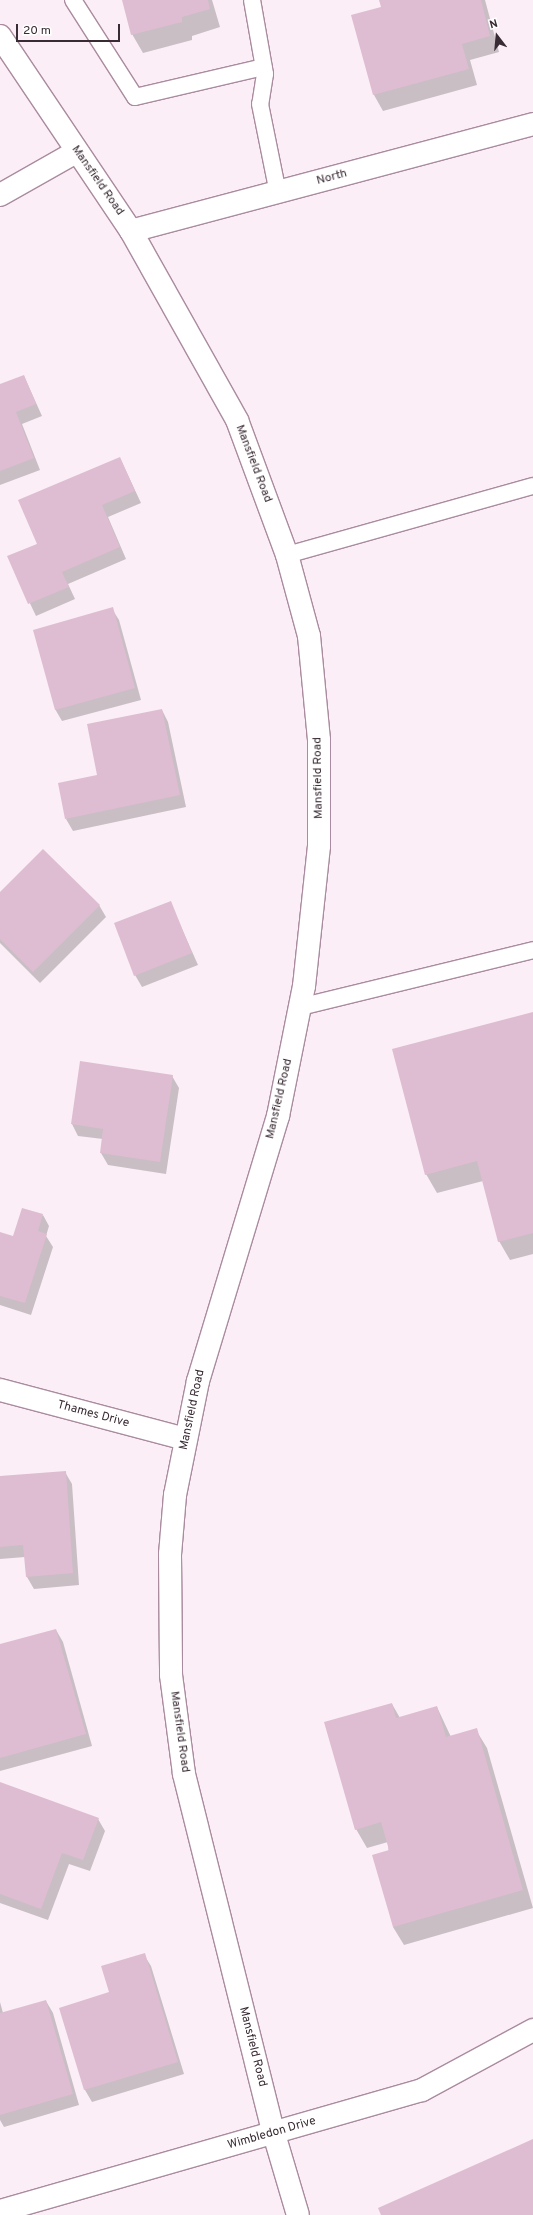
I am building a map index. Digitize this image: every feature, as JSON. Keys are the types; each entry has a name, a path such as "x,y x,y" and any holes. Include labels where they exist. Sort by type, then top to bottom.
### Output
{"street":[{"name":"Mansfield Road","path":"0,36 76,152 131,231 237,420 288,555 309,636 319,740 319,846 300,1007 278,1116 198,1381 175,1495 170,1554 171,1675 186,1781 274,2134 298,2215"},
{"name":"North","path":"131,231 533,124"},
{"path":"0,195 76,152"},
{"name":"Thames Drive","path":"0,1390 186,1440"},
{"name":"Wimbledon Drive","path":"0,2211 274,2134 422,2090 533,2030"}],"lane":[{"path":"73,0 135,96 264,68"},
{"path":"252,0 264,68 260,104 278,193"},
{"path":"288,555 533,486"},
{"path":"300,1007 533,950"}],"building":[{"path":"122,0 208,0 210,9 182,17 182,22 131,35"},
{"path":"379,0 481,0 490,36 462,44 469,69 373,95 351,15 381,7"},
{"path":"24,375 36,404 16,412 34,458 0,471 0,384"},
{"path":"120,457 135,491 102,505 120,547 62,572 69,587 28,604 7,556 37,544 18,500"},
{"path":"113,607 135,688 55,710 33,630"},
{"path":"162,709 180,795 65,819 58,783 97,775 87,724"},
{"path":"43,849 100,905 33,972 0,939 0,892"},
{"path":"171,901 192,953 134,976 114,923"},
{"path":"533,1012 533,1233 498,1242 477,1161 425,1175 392,1049"},
{"path":"80,1061 173,1075 160,1162 100,1153 103,1129 71,1124"},
{"path":"22,1208 43,1214 38,1231 47,1234 25,1303 0,1296 0,1232 13,1236"},
{"path":"66,1471 73,1573 26,1577 23,1545 0,1547 0,1476"},
{"path":"56,1629 86,1734 0,1758 0,1644"},
{"path":"392,1703 396,1718 437,1706 446,1737 477,1728 523,1890 393,1927 372,1855 389,1850 381,1822 355,1830 324,1722"},
{"path":"0,1782 99,1818 83,1860 62,1853 41,1909 0,1894"},
{"path":"145,1953 178,2062 84,2090 59,2008 109,1992 101,1966"},
{"path":"46,2000 73,2094 0,2115 0,2013"},
{"path":"533,2139 533,2215 381,2215 378,2208"}]}
